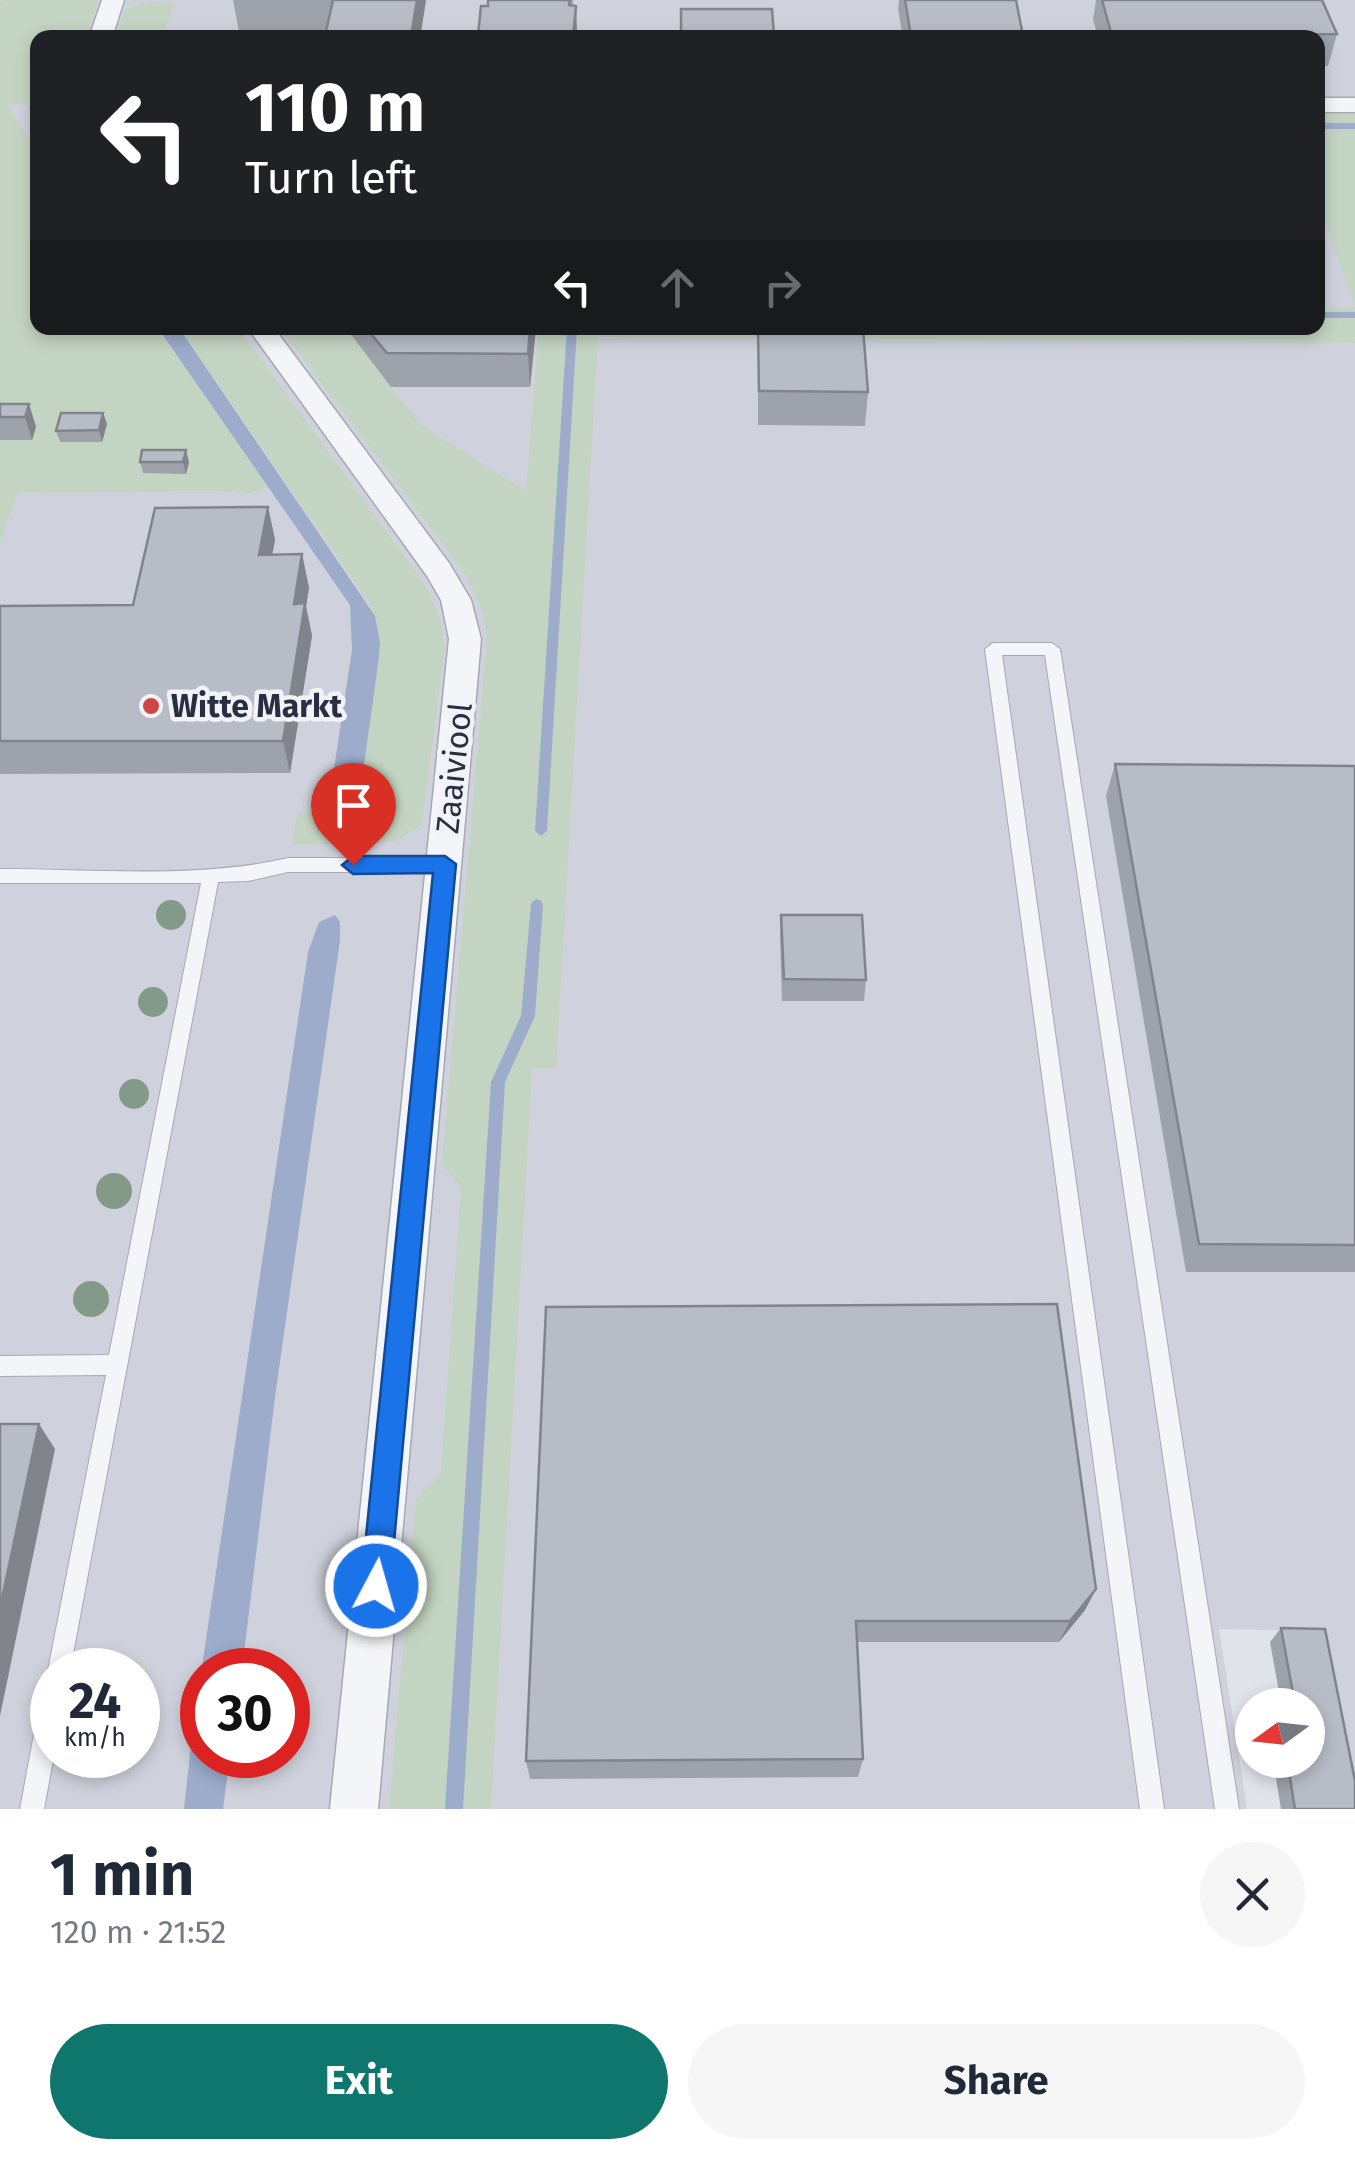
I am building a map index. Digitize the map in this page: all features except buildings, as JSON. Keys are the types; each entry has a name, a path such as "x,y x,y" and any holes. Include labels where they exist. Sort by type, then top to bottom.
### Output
{"street":[{"path":"103,30 113,0"},
{"path":"1325,105 1355,105"},
{"name":"Zaaiviool","path":"266,335 438,570 456,600 465,660 354,1809"}],"lane":[{"path":"1152,1809 993,649 1052,650 1227,1809"},
{"path":"0,876 211,876 248,874 288,865 445,864"},
{"path":"63,1648 211,876"},
{"path":"0,1366 118,1365"},
{"path":"32,1809 38,1778"}],"shaded area":[{"path":"0,0 1355,0 1355,1809 1316,1631 1219,1629 1235,1732 1235,1778 1242,1778 1247,1809 0,1809 0,543 18,493 235,491 134,335 1325,335 1325,30 30,30 30,186 0,169"}],"green space":[{"path":"5,0 99,0 88,30 30,30 30,112 26,105 6,103 30,140 30,335 163,335 268,487 240,496 236,491 18,493 0,543 0,4"},
{"path":"152,2 174,3 165,30 118,30 125,9"},
{"path":"1325,112 1355,112 1355,305 1325,223"},
{"path":"1325,307 1355,307 1355,343 598,337 556,1068 532,1069 491,1809 389,1809 416,1500 441,1472 461,1188 442,1163 487,638 482,609 466,575 285,335 351,335 421,425 526,491 538,335 1325,335"},
{"path":"184,335 243,335 426,586 441,622 445,646 422,824 396,842 292,845 298,811 329,811 341,820 352,817 358,808 380,642 375,616"}],"water":[{"path":"163,335 184,335 375,616 379,657 358,808 349,819 333,819 328,808 352,650 350,605"},
{"path":"335,915 340,922 340,940 275,1397 245,1648 205,1648 308,952 319,922"},
{"path":"187,1778 227,1778 223,1809 184,1809"}],"waterway":[{"path":"1325,126 1355,126"},
{"path":"1325,315 1355,315"},
{"path":"541,831 572,335"},
{"path":"454,1809 498,1082 528,1016 537,904"}],"place":[{"name":"Witte Markt","path":"151,706"}],"route":[{"path":"353,865 445,864 376,1586"}]}
